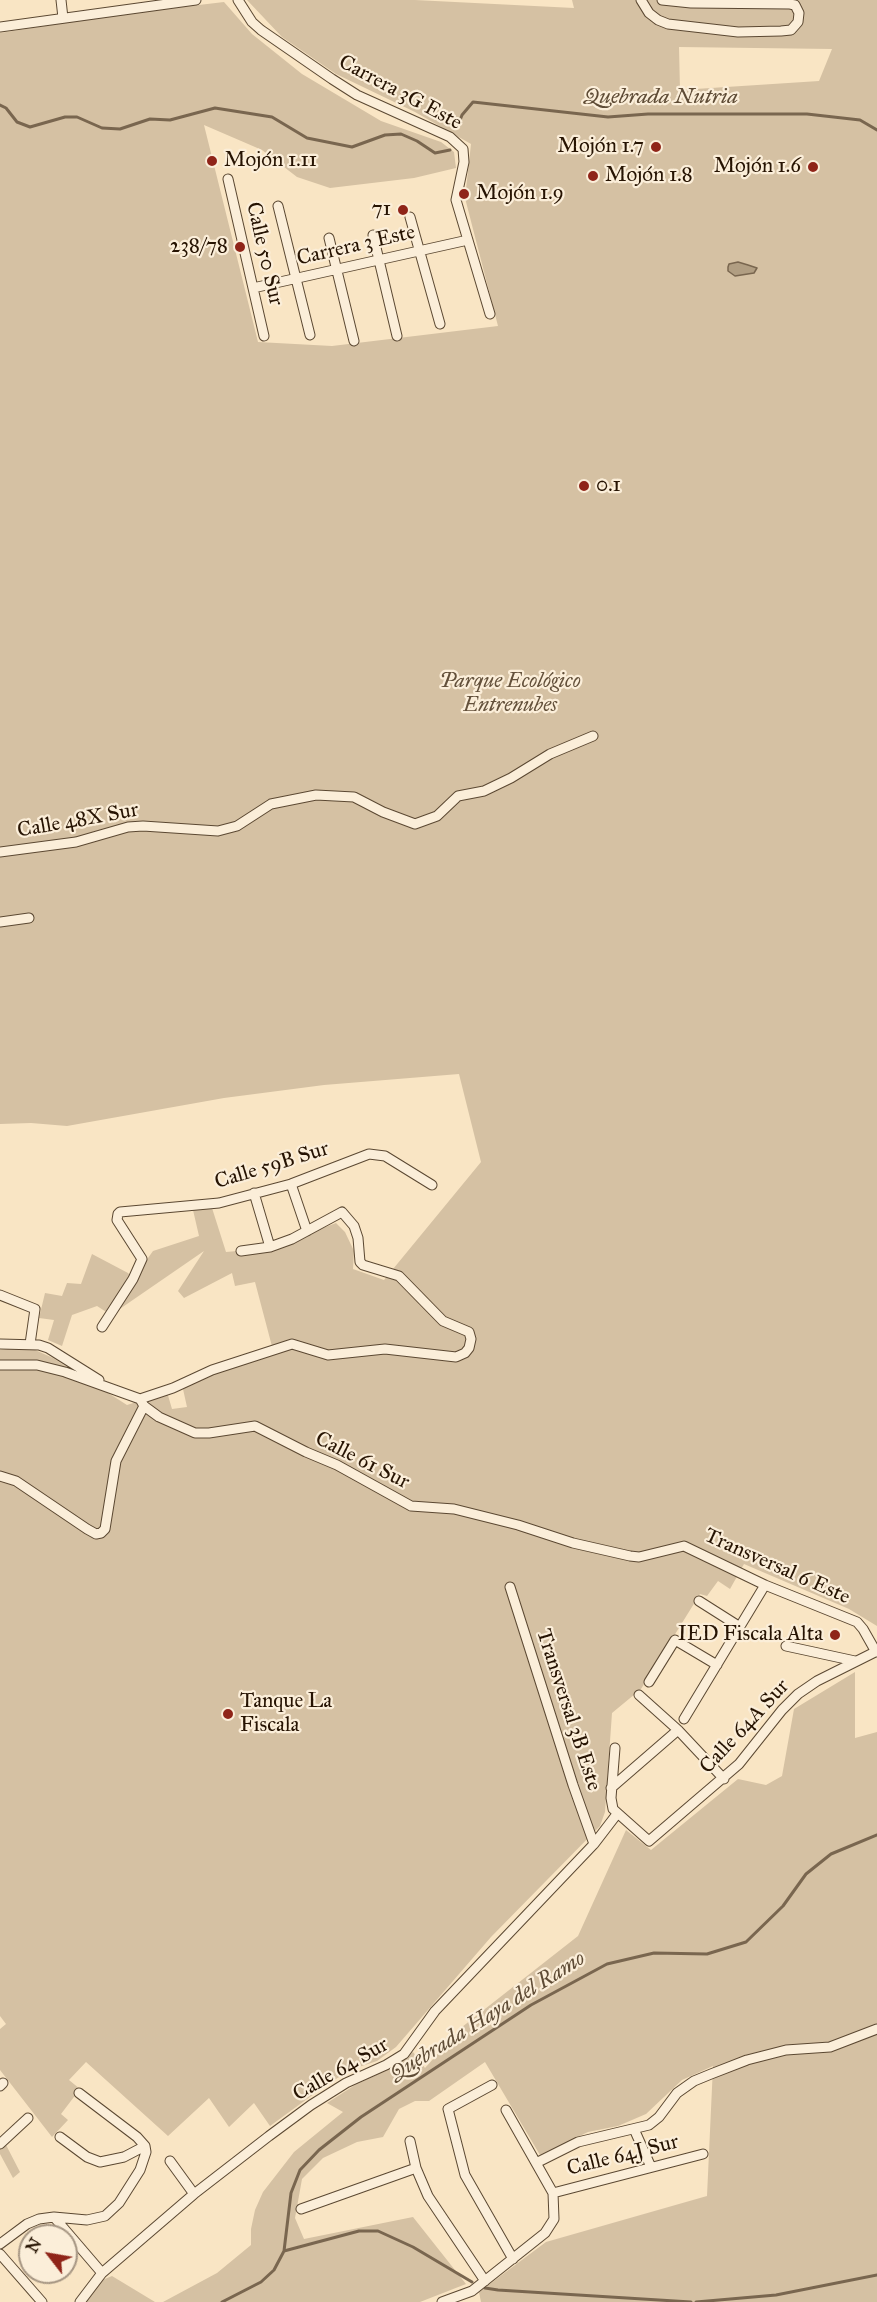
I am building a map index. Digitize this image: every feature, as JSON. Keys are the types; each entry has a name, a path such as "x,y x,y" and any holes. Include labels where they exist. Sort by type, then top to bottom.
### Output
{"street":[{"path":"61,0 63,18"},
{"path":"0,27 63,18 125,5 196,0"},
{"name":"Carrera 3G Este","path":"238,0 252,22 261,30 332,79 357,95 450,137 463,149 464,162 456,200 468,240"},
{"path":"641,0 649,12 658,20 668,24 738,32 791,30 798,22 799,13 795,6 790,4 662,0"},
{"name":"Calle 50 Sur","path":"228,179 264,336"},
{"path":"278,206 310,335"},
{"path":"410,217 440,324"},
{"path":"372,235 397,336"},
{"path":"329,238 354,341"},
{"path":"468,240 490,314"},
{"name":"Carrera 3 Este","path":"253,288 468,240"},
{"name":"Calle 48X Sur","path":"0,852 76,842 128,827 218,831 237,826 271,804 316,795 354,797 383,812 415,824 437,816 458,796 484,791 511,778 550,753 593,736"},
{"path":"0,922 29,918"},
{"name":"Calle 59B Sur","path":"102,1327 133,1279 142,1259 116,1218 118,1214 126,1211 206,1205 291,1184 369,1154 385,1156 432,1185"},
{"path":"291,1184 307,1231"},
{"path":"254,1192 270,1247"},
{"path":"0,1476 16,1481 98,1534 105,1529 116,1461 142,1403 212,1370 292,1344 328,1355 385,1349 456,1357 468,1351 471,1339 466,1330 443,1321 399,1276 363,1265 360,1262 358,1238 354,1226 342,1212 270,1247 242,1251"},
{"path":"0,1295 35,1309 30,1344"},
{"path":"0,1344 30,1344 48,1348 110,1388"},
{"path":"0,1365 37,1365 110,1388"},
{"name":"Calle 61 Sur","path":"110,1388 142,1403 170,1423 201,1434 255,1426 337,1465 411,1506 454,1509 518,1525 573,1543 630,1556 639,1557 684,1546"},
{"name":"Transversal 6 Este","path":"684,1546 765,1585 857,1622 876,1652"},
{"path":"684,1719 765,1585"},
{"name":"Transversal 3B Este","path":"510,1587 594,1844"},
{"path":"699,1602 740,1627"},
{"path":"650,1682 675,1640 717,1665"},
{"path":"786,1646 855,1661"},
{"name":"Calle 64A Sur","path":"617,1814 649,1840 724,1779 745,1758 790,1702 817,1681 876,1652"},
{"path":"639,1695 678,1730 724,1779"},
{"path":"611,1793 678,1730"},
{"path":"615,1748 611,1793 613,1809 617,1814"},
{"name":"Calle 64 Sur","path":"80,2302 102,2274 194,2194 311,2105 346,2083 404,2054 435,2011 594,1844 617,1814"},
{"path":"536,2163 578,2142 649,2125 659,2117 677,2093 694,2081 711,2074 747,2060 786,2050 830,2048 877,2029"},
{"path":"492,2085 448,2109 465,2175 513,2259"},
{"path":"79,2093 136,2137 145,2152"},
{"path":"442,2302 472,2291 545,2234 552,2224 555,2214 553,2193 506,2110"},
{"path":"0,2144 27,2118"},
{"path":"634,2129 651,2168"},
{"path":"60,2137 87,2157 100,2162 145,2152"},
{"path":"410,2141 416,2168 428,2196 485,2281"},
{"path":"0,2244 27,2224 39,2219 54,2217 87,2220 99,2218 110,2212 130,2187 145,2152"},
{"name":"Calle 64J Sur","path":"553,2193 703,2154"},
{"path":"170,2161 194,2194"},
{"path":"301,2209 416,2168"},
{"path":"54,2217 102,2274"},
{"path":"0,2254 42,2302"},
{"path":"472,2291 474,2302"}],"green space":[{"name":"Parque Ecológico Entrenubes","path":"247,0 415,0 574,8 572,0 877,0 877,1626 849,1609 744,1564 730,1589 718,1581 707,1596 700,1594 641,1689 612,1713 605,1812 600,1826 491,1937 396,2047 377,2061 353,2069 329,2083 270,2126 254,2103 229,2127 209,2098 168,2136 86,2062 69,2080 80,2089 61,2114 68,2120 52,2137 0,2070 0,2029 6,2024 0,2016 0,1350 33,1349 53,1358 127,1405 167,1392 172,1409 187,1407 183,1389 215,1372 274,1354 255,1282 235,1286 232,1273 184,1298 178,1291 204,1251 111,1315 97,1306 72,1315 62,1346 48,1340 54,1320 39,1318 45,1293 62,1296 67,1283 81,1284 92,1254 128,1273 133,1279 153,1251 199,1236 193,1210 212,1208 226,1252 271,1248 336,1223 345,1232 354,1251 353,1269 384,1280 481,1162 459,1074 324,1085 224,1098 67,1126 31,1123 0,1124 0,33 115,15 224,2 252,34 302,74 381,121 441,142 454,152 456,168 414,178 330,188 297,177 262,150 204,125 258,342 332,346 498,326 465,198 471,144 415,112 336,74 282,37","holes":["679,47 832,49 819,81 680,90"]},
{"path":"855,1672 855,1738 877,1732 877,2302 481,2302 479,2292 546,2242 707,2196 713,2066 682,2080 646,2114 618,2126 588,2132 540,2155 485,2062 429,2101 415,2101 399,2109 383,2137 357,2142 323,2158 302,2179 295,2218 304,2239 413,2217 466,2284 420,2302 163,2302 217,2273 251,2245 251,2229 255,2210 263,2192 294,2152 343,2112 327,2103 355,2085 387,2070 413,2052 425,2068 462,2027 578,1936 626,1830 651,1850 738,1779 766,1785 782,1776 794,1709"},
{"path":"5,2143 20,2172 13,2178 0,2154 0,2148"},
{"path":"112,2276 155,2302 85,2302 100,2281"}],"shaded area":[{"path":"738,262 757,268 754,273 735,276 728,271 728,267 729,264"}],"waterway":[{"name":"Quebrada Nutria","path":"457,128 462,115 473,102 608,117 648,114 807,114 860,120 877,130"},
{"name":"Quebrada Nutria","path":"0,105 6,108 17,122 30,127 65,117 77,117 102,128 120,129 150,119 170,120 215,108 272,117 307,138 352,147 385,135 401,134 435,153 450,150"},
{"name":"Quebrada Haya del Ramo","path":"222,2302 261,2282 274,2270 284,2251 291,2193 300,2170 319,2150 361,2117 531,2005 607,1964 654,1953 707,1954 746,1942 783,1906 806,1874 831,1854 877,1835"},
{"path":"284,2251 359,2231 378,2231 413,2247 472,2282"},
{"path":"696,2302 776,2295 877,2275"},
{"path":"485,2288 691,2302"}],"place":[{"name":"Mojón 1.7","path":"656,147"},
{"name":"Mojón 1.11","path":"212,161"},
{"name":"Mojón 1.6","path":"813,167"},
{"name":"Mojón 1.8","path":"593,176"},
{"name":"Mojón 1.9","path":"464,194"},
{"name":"71","path":"403,210"},
{"name":"238/78","path":"240,247"},
{"name":"0.1","path":"584,486"},
{"name":"IED Fiscala Alta","path":"835,1635"},
{"name":"Tanque La Fiscala","path":"228,1714"}]}
